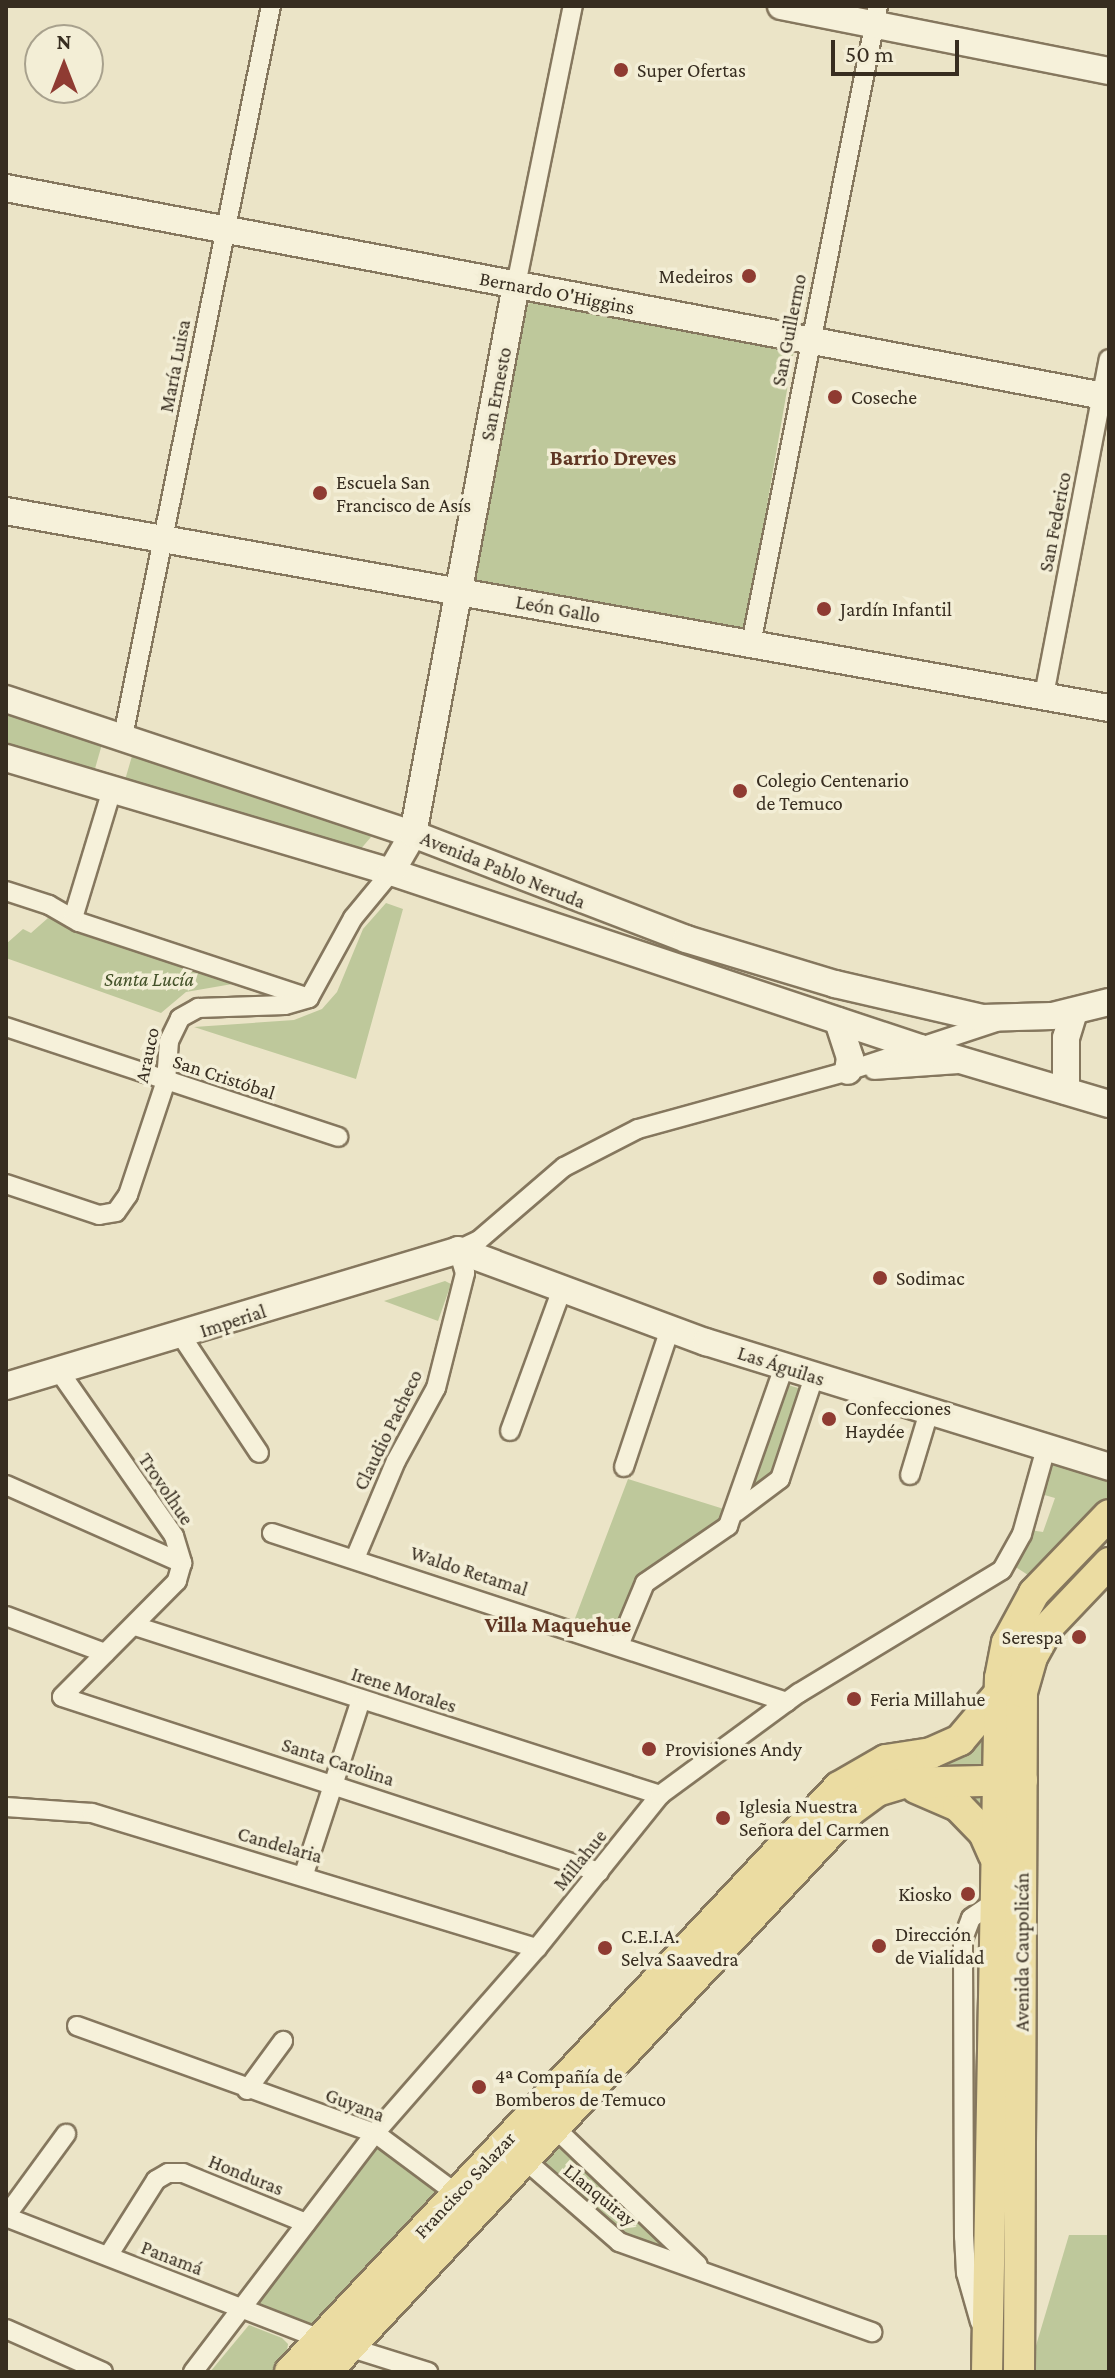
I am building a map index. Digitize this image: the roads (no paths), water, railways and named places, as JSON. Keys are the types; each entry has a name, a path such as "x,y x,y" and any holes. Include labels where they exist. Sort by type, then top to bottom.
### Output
{"main road":[{"name":"Avenida Caupolicán","path":"1019,2372 1022,2247 1008,1780 997,1696 1007,1643 1024,1609 1109,1515"},
{"name":"Avenida Caupolicán","path":"987,2372 996,1858 1032,1657 1060,1612 1109,1563"},
{"name":"Francisco Salazar","path":"290,2372 336,2343 839,1787 886,1760 931,1753 960,1740 997,1696"},
{"name":"Francisco Salazar","path":"466,2201 524,2159 555,2128 851,1810 877,1791 903,1783 1008,1780"},
{"path":"903,1783 958,1806 984,1833 996,1858"},
{"path":"989,2205 998,2226 1022,2247"},
{"name":"Francisco Salazar","path":"326,2372 336,2343"}],"street":[{"name":"María Luisa","path":"123,736 271,6"},
{"name":"San Ernesto","path":"391,872 413,834 516,285 573,6"},
{"path":"781,6 876,15 1109,71"},
{"name":"San Guillermo","path":"751,644 876,15"},
{"name":"Bernardo O'Higgins","path":"6,188 1106,396"},
{"name":"San Federico","path":"1044,695 1106,396 1109,359"},
{"name":"León Gallo","path":"6,511 1109,708"},
{"name":"Avenida Pablo Neruda","path":"6,699 413,834 548,890 745,958 933,1011 1006,1019 1074,1011 1109,1002"},
{"name":"Avenida Pablo Neruda","path":"6,758 391,872 920,1048 1109,1104"},
{"path":"73,918 112,790"},
{"path":"6,891 73,918 309,998 353,918 391,872"},
{"name":"Arauco","path":"6,1184 99,1215 116,1212 128,1195 166,1081 169,1041 188,1011 285,1005 309,998"},
{"path":"1066,1091 1066,1038 1074,1011"},
{"path":"472,1255 541,1184 613,1140 848,1071 1006,1019"},
{"path":"838,1021 850,1058 848,1071"},
{"name":"San Cristóbal","path":"6,1027 338,1137"},
{"path":"848,1071 973,1064"},
{"name":"Las Águilas","path":"472,1255 561,1292 814,1377 1109,1467"},
{"name":"Imperial","path":"6,1386 472,1255"},
{"name":"Claudio Pacheco","path":"356,1556 396,1461 436,1388 472,1255"},
{"path":"510,1431 561,1292"},
{"path":"624,1467 670,1329"},
{"path":"182,1337 259,1453"},
{"path":"736,1512 784,1367"},
{"name":"Trovolhue","path":"59,1371 174,1536 182,1563"},
{"path":"620,1643 645,1583 711,1542 736,1512 780,1479 814,1377"},
{"path":"910,1475 929,1412"},
{"name":"Millahue","path":"193,2372 375,2133 537,1948 660,1795 787,1702 993,1579 1017,1547 1046,1448"},
{"path":"6,1485 182,1563 177,1581 105,1653 6,1616"},
{"name":"Waldo Retamal","path":"272,1533 356,1556 787,1702"},
{"name":"Irene Morales","path":"135,1626 660,1795"},
{"name":"Santa Carolina","path":"105,1653 62,1697 599,1872"},
{"path":"304,1874 361,1700"},
{"name":"Candelaria","path":"6,1807 92,1813 304,1874 537,1948"},
{"name":"Avenida Caupolicán","path":"987,2340 965,2258 963,1939 971,1918 995,1902"},
{"name":"Guyana","path":"77,2026 247,2090 375,2133 466,2201"},
{"path":"247,2090 283,2041"},
{"name":"Llanquiray","path":"555,2128 700,2267"},
{"path":"6,2216 66,2134"},
{"name":"Llanquiray","path":"524,2159 619,2242 700,2267 872,2332"},
{"name":"Honduras","path":"108,2256 156,2180 168,2173 183,2173 306,2223"},
{"name":"Panamá","path":"6,2216 241,2308 428,2372"},
{"path":"6,2329 103,2372"}],"place":[{"name":"Super Ofertas","path":"621,70"},
{"name":"Medeiros","path":"749,276"},
{"name":"Coseche","path":"835,397"},
{"name":"Escuela San Francisco de Asís","path":"320,493"},
{"name":"Jardín Infantil","path":"824,609"},
{"name":"Colegio Centenario de Temuco","path":"740,791"},
{"name":"Sodimac","path":"880,1278"},
{"name":"Confecciones Haydée","path":"829,1419"},
{"name":"Serespa","path":"1079,1637"},
{"name":"Feria Millahue","path":"854,1699"},
{"name":"Provisiones Andy","path":"649,1749"},
{"name":"Iglesia Nuestra Señora del Carmen","path":"723,1818"},
{"name":"Kiosko","path":"968,1894"},
{"name":"Dirección de Vialidad","path":"879,1946"},
{"name":"C.E.I.A. Selva Saavedra","path":"605,1948"},
{"name":"4ª Compañía de Bomberos de Temuco","path":"479,2087"}],"district":[{"name":"Barrio Dreves","path":"613,458"},
{"name":"Villa Maquehue","path":"558,1625"}],"park label":[{"name":"Santa Lucía","path":"149,979"}]}
